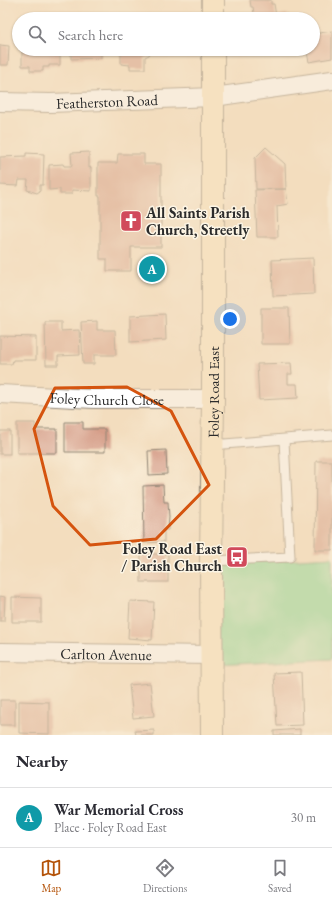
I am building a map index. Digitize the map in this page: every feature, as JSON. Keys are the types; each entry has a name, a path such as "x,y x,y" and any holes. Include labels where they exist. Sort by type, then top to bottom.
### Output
{"main road":[{"path":"213,0 213,12"},
{"name":"Foley Road East","path":"212,735 211,560 213,399 213,56"}],"street":[{"name":"Featherston Road","path":"0,102 50,103 214,97 332,80"},
{"name":"Foley Church Close","path":"0,394 94,399 213,399"},
{"name":"Carlton Avenue","path":"0,652 211,655"}],"lane":[{"path":"212,445 332,435"},
{"path":"211,560 290,557 284,440"}],"highlighted area":[{"path":"127,387 171,411 209,485 156,539 90,545 53,506 34,429 55,388"}],"green space":[{"path":"332,557 332,659 215,665 214,564"}],"building":[{"path":"250,0 271,0 271,4 274,4 275,12 254,12 253,7 251,7"},
{"path":"332,31 332,58 309,62 308,56 320,56 320,33"},
{"path":"0,45 9,46 8,65 0,65"},
{"path":"22,56 60,56 60,65 49,65 49,67 43,67 43,71 30,71 30,66 22,66"},
{"path":"71,56 101,56 101,58 71,59"},
{"path":"121,56 147,56 145,57 145,69 130,69 130,65 121,64"},
{"path":"266,147 285,164 286,189 256,189 255,158"},
{"path":"89,152 89,168 91,167 91,191 72,190 72,194 60,194 60,189 49,190 49,165 63,164 64,166 72,166 71,153"},
{"path":"26,153 44,154 43,185 40,185 40,191 37,193 27,190 28,180 19,180 18,186 0,185 0,157 26,156"},
{"name":"All Saints Parish Church, Streetly","path":"118,154 144,154 144,164 161,164 161,247 131,247 131,271 107,271 107,259 100,259 100,196 98,196 98,163 117,163"},
{"path":"286,189 288,204 277,206 278,237 257,237 255,190"},
{"path":"313,258 314,294 273,296 272,260"},
{"path":"261,308 289,308 290,344 261,344"},
{"path":"165,314 166,340 130,342 130,316"},
{"path":"97,321 97,330 115,330 116,355 94,355 94,364 83,364 81,322"},
{"path":"45,322 61,322 61,331 79,330 80,355 58,356 58,365 46,365"},
{"path":"0,336 36,337 36,360 13,360 12,364 0,364"},
{"path":"291,363 292,374 288,374 288,384 297,384 298,398 259,400 257,364"},
{"path":"65,422 83,422 83,429 105,429 105,452 65,452"},
{"path":"17,423 35,423 35,429 57,429 57,453 17,453"},
{"path":"0,431 10,431 10,454 0,454"},
{"path":"166,450 167,474 149,475 148,451"},
{"path":"316,461 332,461 332,550 315,550"},
{"path":"163,485 164,502 168,502 168,530 164,530 164,542 144,543 143,486"},
{"path":"141,554 168,554 168,582 141,582"},
{"path":"0,596 5,597 4,621 0,621"},
{"path":"12,597 41,598 41,622 12,622"},
{"path":"130,601 154,602 152,640 128,638"},
{"path":"301,672 303,725 277,726 274,673"},
{"path":"150,683 154,716 133,718 129,685"},
{"path":"0,700 15,700 15,725 0,725"},
{"path":"19,701 49,702 49,734 19,733"},
{"path":"300,729 300,735 274,735 274,731"},
{"path":"154,730 154,735 136,735 135,731"}],"place":[{"name":"All Saints Parish Church, Streetly","path":"131,221"},
{"name":"War Memorial Cross","path":"152,269"},
{"name":"Foley Road East / Parish Church","path":"237,557"}]}
